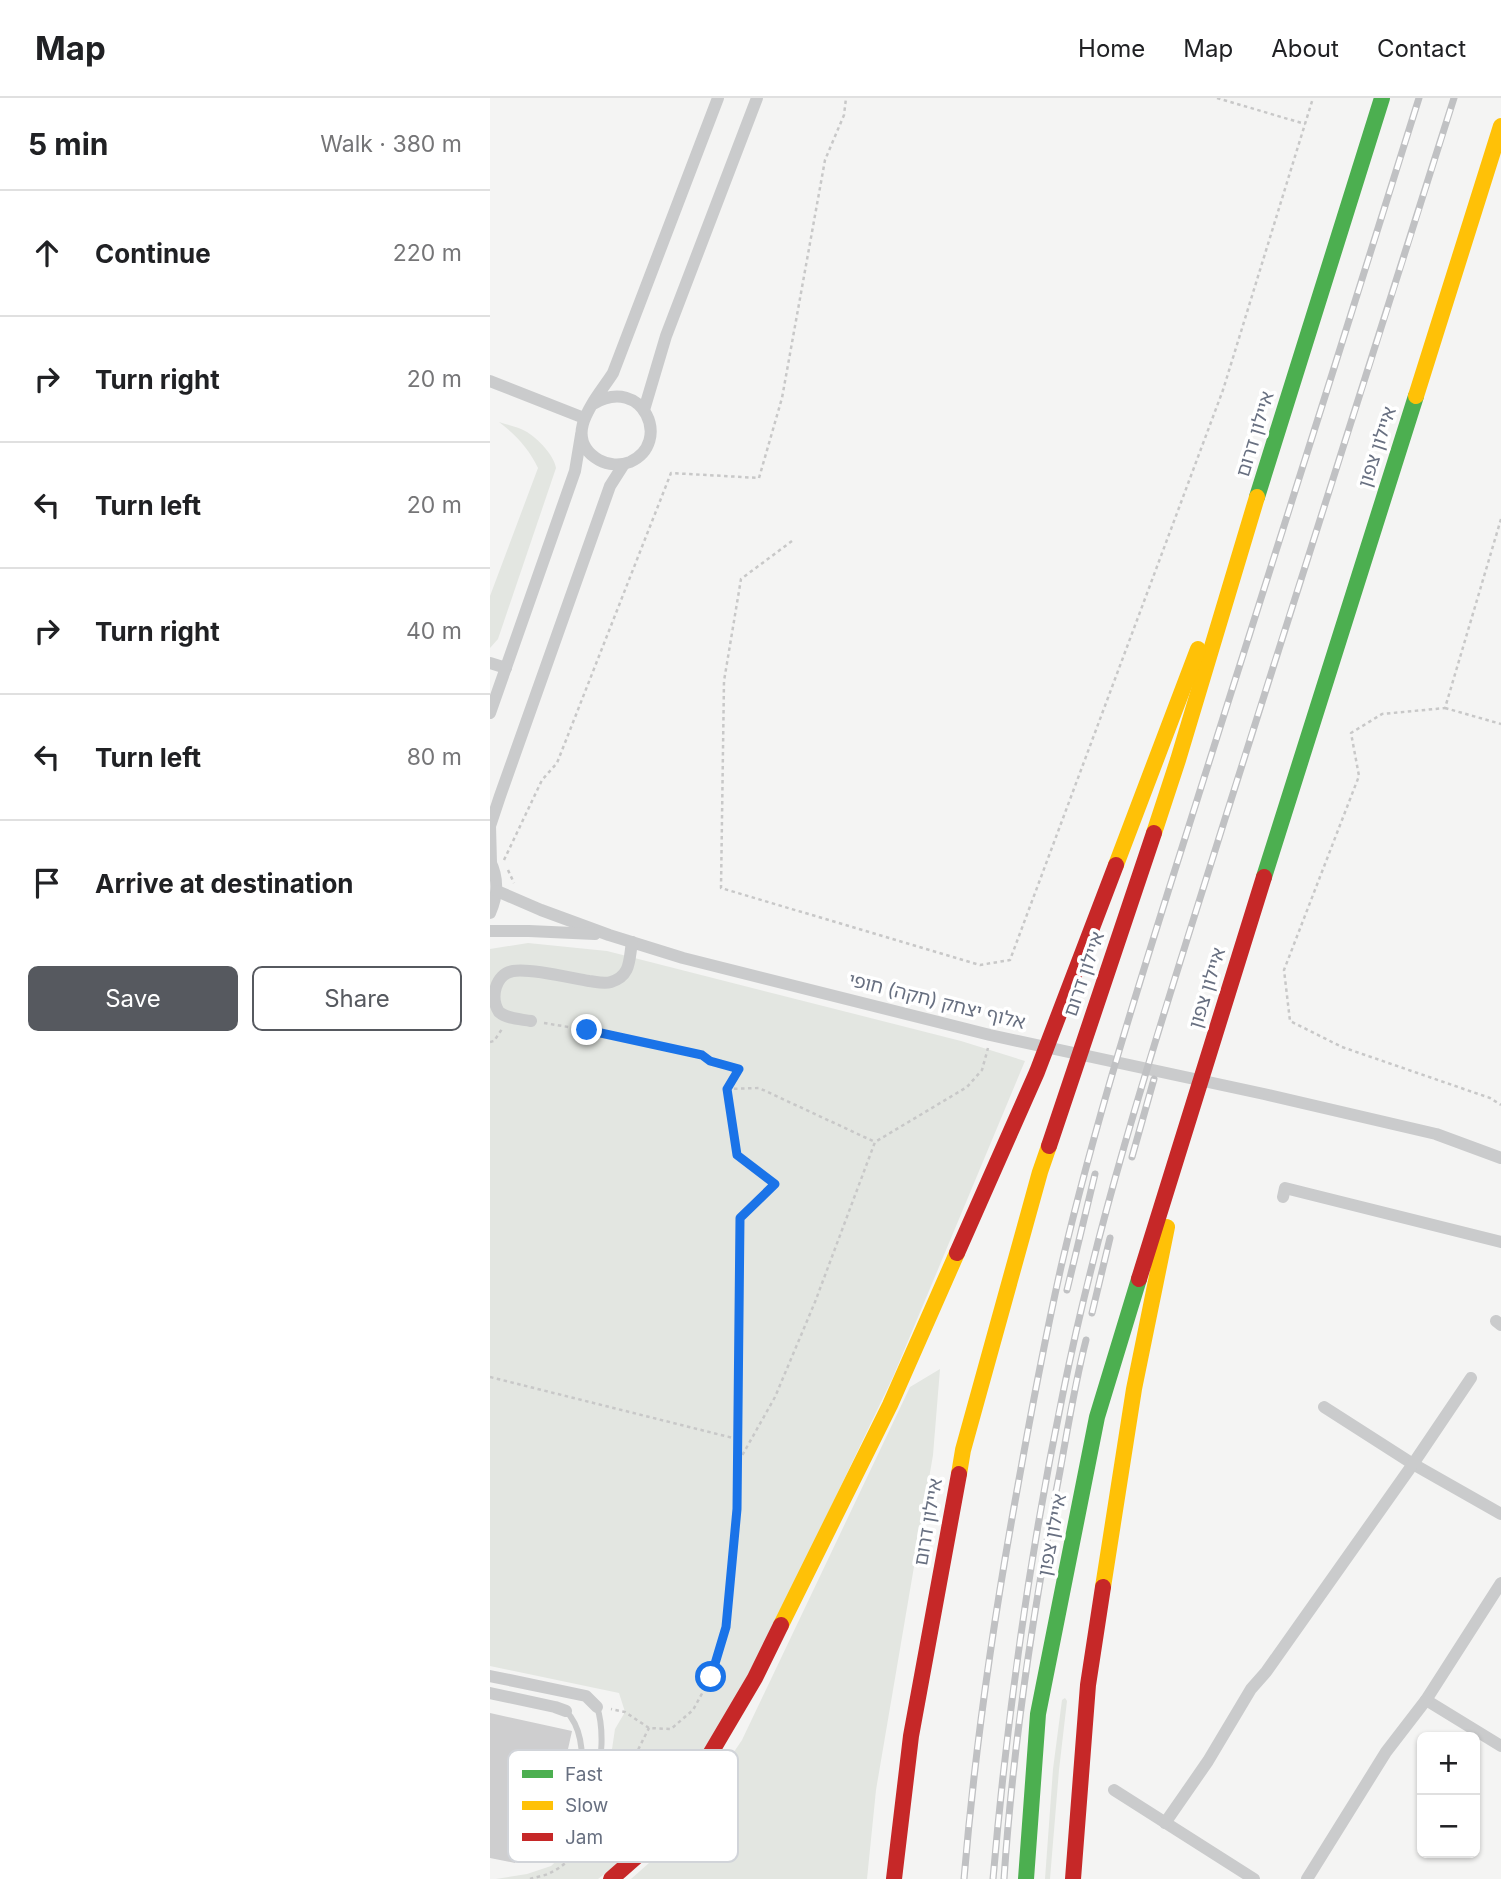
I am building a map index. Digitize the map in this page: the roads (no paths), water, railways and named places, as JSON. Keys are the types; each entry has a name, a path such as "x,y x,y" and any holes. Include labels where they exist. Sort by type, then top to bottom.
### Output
{"highway":[{"name":"איילון דרום","path":"894,1879 911,1736 963,1450 1040,1172 1178,760 1382,98"},
{"name":"איילון צפון","path":"1026,1879 1038,1714 1097,1417 1193,1102 1501,126"},
{"path":"713,1750 755,1678 890,1405 1037,1072 1261,484"},
{"path":"1073,1879 1088,1685 1134,1389 1193,1102"},
{"path":"611,1879 630,1862"}],"street":[{"path":"490,713 575,471 582,423 613,373 718,98"},
{"path":"645,410 666,336 757,98"},
{"path":"490,380 584,418"},
{"path":"581,435 592,455 601,462 612,465 633,461 646,448 650,439 649,419 645,410 636,402 626,397 614,396 593,404"},
{"path":"490,913 497,891 490,826 610,486 624,464"},
{"path":"490,663 506,668"},
{"name":"אלוף יצחק (חקה) חופי","path":"497,891 609,935 684,958 990,1035 1436,1134 1501,1158"},
{"name":"אלוף יצחק (חקה) חופי","path":"490,931 609,935"},
{"path":"530,1021 508,1017 498,1011 492,1001 492,987 500,976 514,971 529,971 607,984 620,979 628,970 632,942"},
{"path":"1283,1197 1285,1188 1501,1242"},
{"path":"1165,1823 1208,1761 1251,1689 1266,1672 1471,1378"},
{"path":"1324,1407 1413,1464 1501,1514"},
{"path":"1307,1879 1385,1752 1426,1700 1501,1583"},
{"path":"490,1676 586,1696 597,1707"},
{"path":"490,1693 566,1711"},
{"path":"1426,1700 1501,1746"},
{"path":"1114,1790 1254,1879"}],"lane":[{"path":"597,1707 602,1721 601,1750"},
{"path":"566,1711 573,1719 581,1750"}],"railway":[{"path":"964,1879 986,1681 1001,1583 1044,1348 1076,1205 1147,960 1419,98"},
{"path":"993,1879 1005,1757 1030,1574 1063,1393 1096,1249 1179,964 1454,98"},
{"path":"1132,1157 1154,1079"},
{"path":"1067,1290 1095,1174"},
{"path":"1092,1313 1110,1238"},
{"path":"1004,1879 1013,1776 1033,1623 1086,1340"}]}
